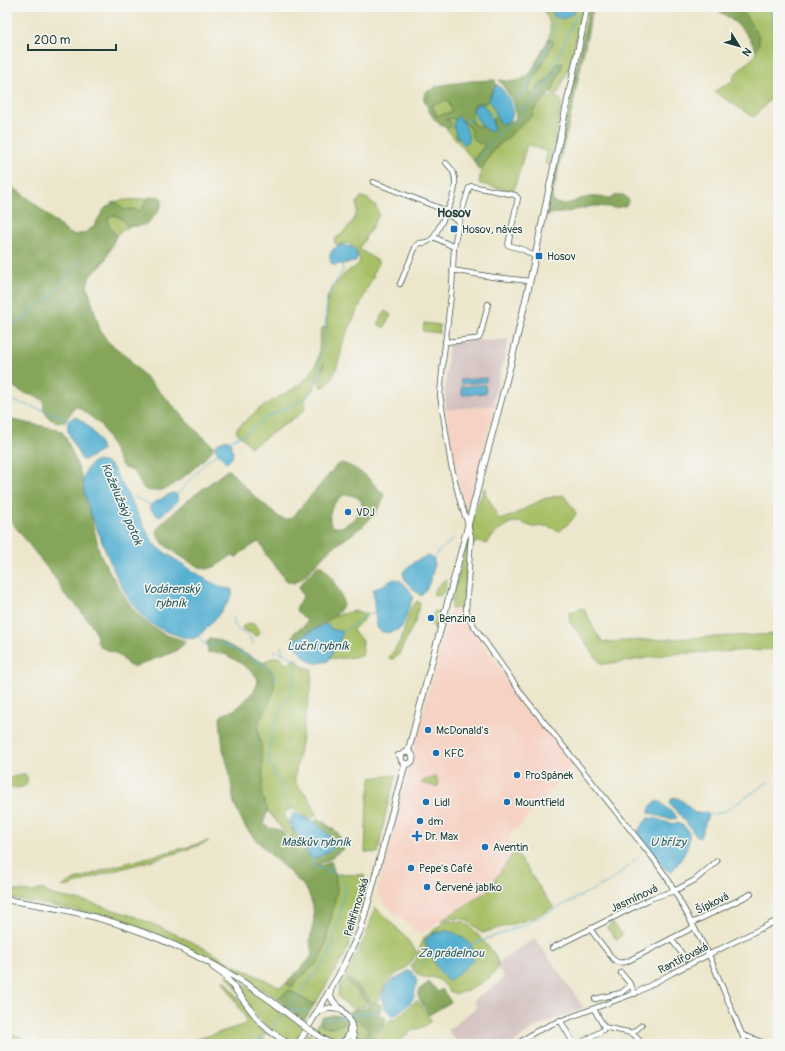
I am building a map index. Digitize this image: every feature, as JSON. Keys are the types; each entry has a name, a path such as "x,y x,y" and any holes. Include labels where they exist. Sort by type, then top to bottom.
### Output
{"main road":[{"path":"408,752 512,359 530,281 587,7"},
{"path":"404,752 408,752 412,755 413,759 410,763 405,764 401,761 399,756 404,752"},
{"name":"Pelhřimovská","path":"298,1044 345,964 363,924 405,764"},
{"path":"7,900 58,908 93,916 132,928 160,939 221,968 270,1000 319,1037 334,1044"},
{"path":"160,939 206,963 221,973 233,986 257,1020 287,1043"},
{"path":"330,989 332,1000 346,1017 352,1028 354,1044"},
{"path":"325,998 332,1000"},
{"path":"325,998 328,1003 346,1017 350,1028 349,1034 345,1041 338,1044"},
{"path":"317,1012 328,1008 337,1009"},
{"path":"319,1037 324,1044"}],"street":[{"path":"400,284 416,246 419,243 428,242 434,237 452,200 454,175 446,163"},
{"path":"373,182 446,212 459,222"},
{"path":"534,256 508,244 518,198 515,195 471,186 469,188 459,222 454,247 451,293 440,394 451,465 460,502 471,537 466,610 469,619 524,697 662,869 674,891 695,880 717,861"},
{"path":"434,237 454,247"},
{"path":"452,270 493,277 530,281"},
{"path":"445,342 475,340 479,338 488,304"},
{"name":"Jasmínová","path":"552,948 652,898 674,891 693,925"},
{"name":"Šípková","path":"746,1044 709,955 693,925 751,894"},
{"name":"Rantířovská","path":"517,1044 534,1032 560,1020 635,994 672,973 778,920"},
{"path":"590,929 613,959 619,963 626,962 693,925"},
{"path":"670,939 686,959"},
{"path":"621,973 632,986 635,994"},
{"path":"596,999 621,993 632,986"},
{"path":"594,1009 604,1027 632,1033 643,1044"},
{"path":"560,1020 574,1044"},
{"path":"632,1033 642,1025"},
{"path":"579,1044 603,1030 604,1027"},
{"path":"743,1035 767,1044"}],"shaded area":[{"path":"509,339 494,398 495,405 446,410 445,392 449,343"},
{"path":"495,405 467,513 456,476 446,410"},
{"path":"463,607 470,626 574,765 508,838 515,851 486,892 419,934 383,902 378,894 378,887 451,609"},
{"path":"535,938 584,1008 533,1029 512,1044 458,1044 448,1030 477,1007 473,1001 504,978 495,965"}],"green space":[{"path":"541,7 547,7 552,11 552,14 574,13 577,7 583,7 570,65 558,93 555,94 553,94 552,90 561,70 562,63 557,64 546,81 539,85 536,92 531,94 529,93 528,89 542,66 552,40 548,40 550,26"},
{"path":"589,7 595,7 590,18 573,105 552,197 554,202 558,204 570,203 588,197 610,198 618,195 625,196 629,201 625,206 615,208 594,206 563,213 550,214 548,216 546,214"},
{"path":"712,7 771,7 778,33 778,91 754,117 715,91 732,81 736,73 755,56 759,44 730,11 719,11"},
{"path":"719,11 744,13 759,37 759,44 756,50 741,28"},
{"path":"548,40 552,40 554,44 550,47 549,53 528,89 529,93 531,94 536,92 539,85 546,81 557,64 563,63 552,92 545,97 533,111 531,117 497,146 481,170 478,169 474,161 485,145 478,143 472,137 471,130 463,120 449,118 445,120 449,120 451,123 450,128 442,126 431,114 425,102 425,94 427,91 441,85 471,81 495,80 496,85 488,100 484,104 480,102 475,104 472,115 472,121 475,125 480,125 490,132 494,126 492,119 498,117 502,124 510,119 512,122 516,118 513,103 499,80 520,80 531,72","holes":["448,100 452,112 437,116 432,105"]},
{"path":"545,97 556,97 561,100 562,103 550,165 545,163 547,152 527,144 514,190 480,184 481,170 492,152 531,117 533,111"},
{"path":"448,99 452,112 437,116 432,105"},
{"path":"489,100 498,117 493,119 494,128 492,121 479,103 474,107 475,113 482,126 474,125 471,118 472,112 475,104 480,102 484,104"},
{"path":"449,118 455,119 456,136 464,144 466,144 468,134 462,120 484,143 485,145 474,161 445,127 450,128 451,123"},
{"path":"7,183 32,201 68,233 74,235 87,231 92,227 102,212 111,204 117,203 124,210 132,209 139,211 142,209 148,198 158,196 162,199 162,204 159,210 149,222 144,225 134,226 125,224 124,220 115,215 108,218 108,223 116,236 106,259 90,276 87,285 100,330 108,342 128,357 185,418 186,421 213,446 212,451 206,457 170,487 154,491 149,491 144,488 136,475 129,469 124,468 121,464 101,425 78,407 74,407 65,422 55,421 49,418 45,413 43,400 26,394 7,381"},
{"path":"361,197 368,199 373,203 379,215 359,249 378,261 378,265 374,270 373,277 344,339 334,374 326,385 321,388 319,381 322,375 324,363 316,384 305,400 304,411 250,447 236,431 238,427 262,407 306,379 316,364 322,328 325,327 327,329 327,305 329,294 338,280 356,266 360,260 352,246 346,243 337,245 334,242 335,239 342,234 353,221 357,211 357,202"},
{"path":"148,198 142,209 139,211 132,209 124,210 117,203 111,203 120,201"},
{"path":"115,215 124,220 125,224 129,227 118,233 112,242 115,236 108,223 108,219"},
{"path":"385,311 391,315 384,328 378,324"},
{"path":"424,323 440,325 439,333 423,331"},
{"path":"7,419 57,429 62,432 66,438 81,475 100,554 132,608 142,619 166,635 183,640 185,643 177,650 134,667 128,665 115,653 100,647 94,628 77,606 64,594 58,582 7,516"},
{"path":"342,463 360,472 384,495 383,499 374,514 362,527 333,547 307,574 294,583 287,581 266,555 262,545 258,542 237,557 231,556 216,566 206,569 197,566 176,553 164,544 158,536 157,530 162,523 187,501 226,471 229,470 250,492 279,517 289,519 337,465","holes":["348,494 359,499 362,503 362,507 354,519 341,527 334,527 331,525 330,520 331,510 340,498"]},
{"path":"485,487 485,493 494,508 496,515 500,519 511,516 543,499 562,495 565,497 576,514 560,531 547,526 533,527 519,522 514,522 499,530 486,544 479,541 471,546 470,528 476,508"},
{"path":"468,535 469,538 463,607 451,609 451,606"},
{"path":"319,565 327,570 340,593 343,604 337,614 323,624 293,639 294,633 303,627 307,622 296,609 303,596 299,590 299,587"},
{"path":"447,579 444,592 439,596 433,595 438,586"},
{"path":"417,601 420,604 415,622 399,654 394,659 389,658 400,642 411,609"},
{"path":"580,608 584,609 595,631 603,642 778,634 778,649 670,654 601,664 570,623 569,612 571,613"},
{"path":"357,611 367,615 353,630 355,634 362,639 362,656 336,659 330,658 342,635 323,623 334,616"},
{"path":"434,612 440,612 440,620 436,627 433,627 431,624"},
{"path":"248,623 256,626 260,631 259,635 256,636 243,629 242,627"},
{"path":"210,638 216,639 260,661 268,666 274,675 274,691 258,725 263,768 262,797 268,810 264,824 269,828 280,830 284,834 286,840 294,836 291,829 293,828 306,850 335,841 314,822 318,818 338,833 344,848 328,860 315,866 323,865 331,861 335,874 337,890 325,946 318,962 294,983 292,987 286,983 312,955 310,940 314,920 313,906 308,892 302,884 255,839 246,828 234,803 229,770 223,749 220,718 222,715 241,705 256,688 258,679 248,668 228,656 214,652 208,653 207,642"},
{"path":"275,657 282,658 284,664 297,659 301,666 312,669 311,687 295,779 297,785 306,794 317,814 310,819 292,808 287,810 284,815 295,836 290,839 269,812 261,808 258,718 260,663"},
{"path":"25,774 27,778 26,785 15,788 7,785 7,779"},
{"path":"396,775 386,811 378,853 365,852 367,805 371,778"},
{"path":"435,777 439,783 437,787 421,783 424,780"},
{"path":"209,841 169,855 62,887 69,882 112,867"},
{"path":"515,851 554,907 533,918 482,933 464,919 460,918 441,921 486,892"},
{"path":"335,874 364,875 365,898 346,953 314,1005 290,990 277,999 202,955 150,932 101,916 7,898 7,890 33,892 42,889 52,895 88,902 133,916 202,947 231,964 275,985 281,987 286,983 292,987 294,983 318,962 325,946 337,890"},
{"path":"375,908 401,932 417,952 406,968 387,983 378,1000 357,1009 353,1009 338,996 339,988 367,933"},
{"path":"456,921 463,922 470,926 493,952 497,960 498,967 490,977 468,990 456,994 450,991 437,979 421,976 411,967 417,958 424,938 443,923","holes":["447,931 474,955 472,960 450,980 446,979 432,957 433,933"]},
{"path":"613,923 622,934 617,940 607,928"},
{"path":"226,974 265,999 303,1028 294,1044 260,1020"},
{"path":"349,978 369,998 369,1001 367,1002 347,982"},
{"path":"223,981 226,981 254,1020 267,1032 262,1039 274,1044 182,1044 243,1025 245,1023 245,1017"},
{"path":"429,982 438,992 442,989 451,1002 429,1015 418,997 420,989"},
{"path":"289,990 314,1005 305,1019 303,1020 277,999"},
{"path":"417,1000 431,1020 429,1023 410,1032 399,1044 374,1044 372,1041 377,1032 390,1020 395,1019"},
{"path":"374,1002 379,1004 381,1007 378,1015 385,1018 385,1024 374,1036 373,1044 363,1044 356,1037 357,1035 363,1037 366,1036 368,1030 349,1015 349,1012 365,1008"},
{"path":"332,1015 339,1016 346,1021 337,1027 326,1027 320,1023 320,1020 324,1016 326,1017"},
{"path":"349,1015 368,1030 366,1036 363,1037 357,1035 358,1040 363,1044 356,1044"},
{"path":"346,1021 348,1032 345,1031 344,1033 347,1034 339,1041 335,1042 327,1039 315,1029 319,1022 321,1025 327,1027 345,1023"},
{"path":"7,1033 22,1037 28,1044 13,1044 7,1042"},
{"path":"308,1033 321,1044 301,1044"}],"water":[{"path":"547,7 577,7 573,13 567,17 558,18 554,16 552,11"},
{"path":"497,85 506,94 511,104 513,113 508,122 502,124 499,121 489,100 494,88"},
{"path":"479,103 485,107 491,117 494,128 490,132 477,119 474,112 473,109"},
{"path":"458,116 464,124 467,132 468,142 465,145 457,135 454,127 455,120"},
{"path":"341,245 348,247 350,246 354,249 357,253 355,262 334,265 331,263 330,254 335,248"},
{"path":"486,378 486,382 461,384 460,380"},
{"path":"485,385 486,393 462,395 461,387"},
{"path":"75,417 84,422 92,430 102,449 100,452 85,460 82,460 68,431 68,422"},
{"path":"224,440 230,441 233,452 232,458 228,462 226,462 215,449 216,445"},
{"name":"Vodárenský rybník","path":"95,461 103,462 112,467 154,544 210,582 224,588 231,589 232,594 227,604 197,637 186,638 153,625 143,617 129,599 117,578 86,501 83,488 84,476 88,467"},
{"path":"172,493 175,493 178,496 177,502 159,517 150,509 150,505"},
{"path":"429,556 434,559 434,568 427,589 421,596 407,582 403,572 415,562"},
{"path":"394,579 406,585 413,597 402,627 398,630 384,632 378,629 377,626 373,590"},
{"name":"Luční rybník","path":"325,624 342,632 342,635 328,661 314,663 302,654 293,641"},
{"name":"U břízy","path":"673,797 683,801 695,813 707,812 708,815 700,838 669,804"},
{"name":"U břízy","path":"659,801 677,818 667,818 649,813 652,805"},
{"name":"Maškův rybník","path":"294,814 314,822 335,841 337,844 336,846 312,859 290,823 291,817"},
{"name":"U břízy","path":"648,818 680,824 687,829 689,841 687,848 684,855 672,871 664,868 637,834"},
{"name":"Za prádelnou","path":"447,931 457,934 467,941 471,945 474,955 471,962 448,981 438,969 425,942 431,935"},
{"name":"Za prádelnou","path":"408,971 412,972 417,981 414,996 410,1003 394,1016 390,1014 384,1006 382,1000 383,994 385,988 391,981"}],"waterway":[{"path":"770,7 778,41"},
{"path":"476,162 490,141 518,117 551,77 575,18 574,13"},
{"path":"508,101 524,93 553,36 555,17"},
{"path":"512,108 518,106 521,110"},
{"path":"489,115 496,110"},
{"path":"463,123 476,117"},
{"path":"7,329 14,323 26,319 27,314 53,295 66,278 67,274 78,264 81,258"},
{"path":"229,441 245,434 266,418 305,398 312,391 315,386 324,344 327,298 343,271 342,264"},
{"name":"Koželužský potok","path":"7,399 58,415 68,421"},
{"path":"178,494 207,461 218,453"},
{"path":"132,496 151,505"},
{"path":"432,558 454,538"},
{"path":"341,634 361,618 375,612"},
{"name":"Koželužský potok","path":"234,617 234,624 236,627 248,636 253,644"},
{"path":"199,637 207,645 225,645 268,667 273,673 275,680"},
{"name":"Koželužský potok","path":"281,646 283,653"},
{"name":"Koželužský potok","path":"274,651 291,657 295,662 295,682 273,726 269,752 269,760 274,773 280,782 283,796 294,815"},
{"path":"708,815 725,811 769,781"},
{"path":"674,814 676,810"},
{"path":"656,819 657,815"},
{"path":"688,833 693,831"},
{"path":"470,945 524,925 612,880 639,856"},
{"name":"Koželužský potok","path":"286,1010 328,957 345,887 336,873 329,872 313,865 313,857"},
{"path":"331,865 334,872"},
{"path":"412,972 427,959"},
{"path":"349,1015 376,1012 385,1006"},
{"path":"287,1010 308,1012"},
{"name":"Koželužský potok","path":"272,1027 284,1013"},
{"path":"321,1018 325,1020 344,1016"},
{"name":"Koželužský potok","path":"250,1044 259,1040 266,1034"}],"place":[{"name":"Hosov, náves","path":"454,229"},
{"name":"Hosov","path":"539,256"},
{"name":"VDJ","path":"348,512"},
{"name":"Benzina","path":"431,618"},
{"name":"McDonald's","path":"428,730"},
{"name":"KFC","path":"436,753"},
{"name":"ProSpánek","path":"517,775"},
{"name":"Lidl","path":"426,802"},
{"name":"Mountfield","path":"507,802"},
{"name":"dm","path":"420,821"},
{"name":"Dr. Max","path":"417,836"},
{"name":"Aventin","path":"485,847"},
{"name":"Pepe's Café","path":"411,868"},
{"name":"Červené jablko","path":"427,887"}],"district":[{"name":"Hosov","path":"454,212"}]}
